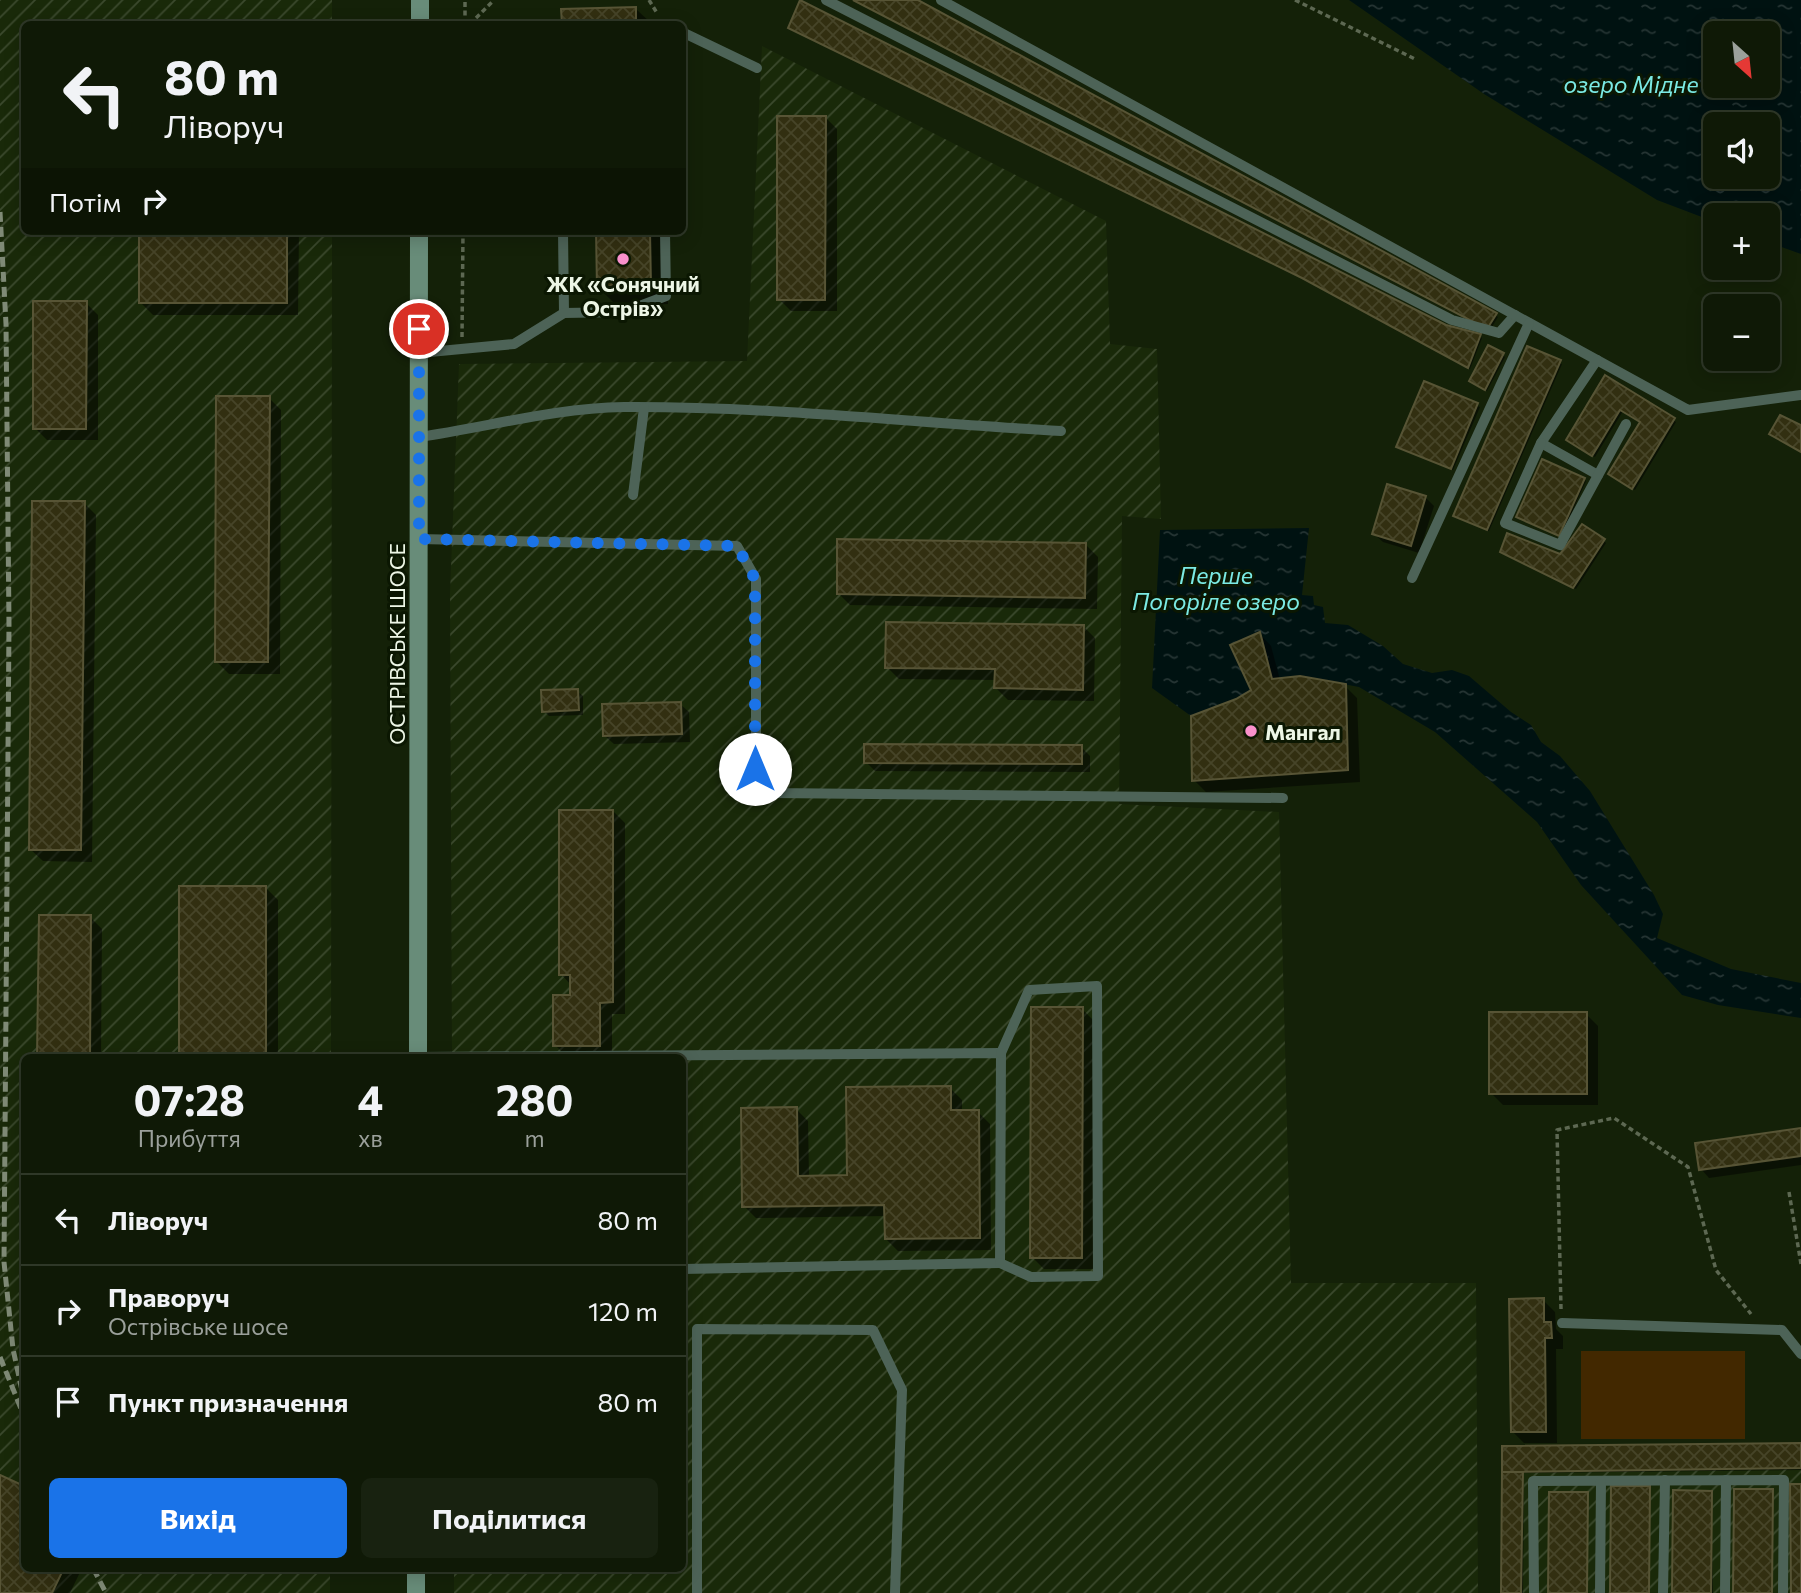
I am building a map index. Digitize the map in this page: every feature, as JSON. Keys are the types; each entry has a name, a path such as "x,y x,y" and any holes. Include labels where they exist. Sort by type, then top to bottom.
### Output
{"street":[{"path":"420,0 420,21"},
{"name":"ОСТРІВСЬКЕ ШОСЕ","path":"418,1054 419,235"},
{"path":"416,1572 416,1593"}],"lane":[{"path":"826,0 1452,320 1499,333 1515,315"},
{"path":"941,0 1688,410 1801,395"},
{"path":"686,34 757,68"},
{"path":"563,235 564,313"},
{"path":"419,353 514,344 564,313 624,312 666,296 665,235"},
{"path":"1412,578 1529,323"},
{"path":"1597,360 1541,443 1505,523 1560,545 1626,424"},
{"path":"634,495 644,408"},
{"path":"419,437 483,428 551,412 644,408 770,411 914,424 1061,431"},
{"path":"1541,443 1598,475"},
{"path":"419,539 737,546 755,579 755,769 773,793 1283,798"},
{"path":"686,1269 1000,1263 1031,1277 1098,1276 1097,986 1029,990 1001,1053 1000,1263"},
{"path":"686,1055 1001,1053"},
{"path":"1562,1323 1782,1330 1801,1353"},
{"path":"697,1593 697,1329 873,1330 902,1390 895,1593"},
{"path":"1663,1593 1665,1480"},
{"path":"1725,1593 1726,1480"},
{"path":"1534,1593 1533,1481 1784,1480 1783,1593"},
{"path":"1600,1593 1601,1481"}],"path":[{"path":"465,0 467,21"},
{"path":"470,21 494,0"},
{"path":"1295,0 1415,59"},
{"path":"462,349 463,235"},
{"path":"1562,1323 1556,1130 1614,1118 1688,1167 1716,1270 1763,1329"},
{"path":"1789,1192 1801,1264"}],"shaded area":[{"path":"0,0 332,0 332,21 21,21 21,235 332,235 331,1054 21,1054 21,1572 330,1572 330,1593 0,1593"},
{"path":"762,46 1106,221 1110,344 1157,349 1161,519 1122,516 1119,804 1279,812 1291,1283 1476,1283 1478,1593 454,1593 454,1572 686,1572 686,1054 452,1054 450,594 459,364 747,361"},
{"path":"1581,1351 1745,1351 1745,1439 1581,1439"},
{"path":"1801,1443 1801,1593 1501,1593 1502,1446"}],"water":[{"name":"озеро Мідне","path":"1349,0 1801,0 1801,254 1780,246 1780,203 1703,203 1703,217 1657,200 1484,94"},
{"name":"Перше Погоріле озеро","path":"1309,528 1302,595 1313,596 1314,605 1323,607 1325,623 1348,625 1383,646 1403,664 1432,673 1452,670 1469,676 1511,712 1531,725 1541,742 1560,756 1590,791 1654,895 1663,914 1657,938 1731,969 1801,983 1801,1018 1718,1005 1682,995 1581,885 1537,822 1435,732 1359,687 1300,676 1272,679 1260,632 1230,645 1251,690 1236,699 1191,716 1152,688 1160,530"}],"building":[{"path":"800,0 1446,325 1481,334 1468,368 1302,278 788,28"},
{"path":"853,0 918,0 1497,313 1487,329"},
{"path":"636,7 636,21 562,21 561,9"},
{"path":"777,116 826,116 825,300 777,300"},
{"path":"139,235 287,235 287,303 139,303"},
{"name":"ЖК «Сонячний Острів»","path":"596,235 650,235 651,287 597,288"},
{"path":"33,301 87,301 86,429 33,429"},
{"path":"1488,345 1504,353 1485,390 1469,381"},
{"path":"1527,346 1561,360 1487,530 1453,516"},
{"path":"1605,375 1675,418 1632,489 1608,474 1640,422 1620,410 1592,456 1566,440"},
{"path":"1424,381 1478,403 1451,469 1396,447"},
{"path":"216,396 270,396 268,662 215,662"},
{"path":"1780,415 1801,425 1801,452 1769,434"},
{"path":"1542,459 1585,478 1559,536 1516,517"},
{"path":"1387,484 1426,496 1411,546 1372,534"},
{"path":"32,501 85,501 81,850 29,850"},
{"path":"1582,524 1605,539 1573,588 1500,552 1507,533 1560,554"},
{"path":"837,539 1086,543 1085,598 837,594"},
{"path":"886,622 1084,625 1083,690 994,688 995,669 885,668"},
{"path":"1260,632 1272,679 1300,676 1346,684 1348,770 1192,781 1191,716 1236,699 1251,690 1230,645"},
{"path":"578,689 579,710 542,712 541,690"},
{"path":"681,702 682,734 603,736 602,704"},
{"path":"864,744 1082,745 1082,764 864,763"},
{"path":"559,810 613,810 613,1002 600,1003 600,1046 553,1046 553,995 570,995 570,975 559,975"},
{"path":"179,886 266,886 266,1054 179,1054"},
{"path":"39,915 91,915 90,1054 37,1054"},
{"path":"1031,1007 1083,1007 1082,1258 1030,1258"},
{"path":"1489,1012 1587,1012 1587,1094 1489,1094"},
{"path":"951,1086 951,1110 979,1110 980,1238 885,1239 884,1205 742,1207 741,1108 797,1107 798,1176 847,1175 846,1087"},
{"path":"1801,1128 1801,1156 1699,1170 1695,1143"},
{"path":"1544,1298 1544,1322 1551,1322 1552,1338 1545,1338 1546,1432 1511,1432 1509,1299"},
{"path":"1801,1443 1801,1468 1502,1472 1502,1446"},
{"path":"1502,1472 1523,1472 1521,1593 1501,1593"},
{"path":"0,1475 21,1485 21,1572 62,1572 52,1593 0,1593"},
{"path":"1790,1484 1801,1484 1801,1593 1791,1593"},
{"path":"1611,1486 1650,1486 1649,1593 1610,1593"},
{"path":"1734,1489 1773,1489 1772,1593 1733,1593"},
{"path":"1673,1490 1712,1491 1711,1593 1672,1593"},
{"path":"1549,1492 1588,1492 1587,1593 1548,1593"}],"railway":[{"path":"0,212 6,324 9,624 4,1262 13,1349 21,1386"},
{"path":"0,1357 21,1409"},
{"path":"95,1572 106,1593"}],"place":[{"name":"ЖК «Сонячний Острів»","path":"623,259"},
{"name":"Мангал","path":"1251,731"}],"route":[{"path":"419,329 419,539 737,546 755,579 755,769"}]}
